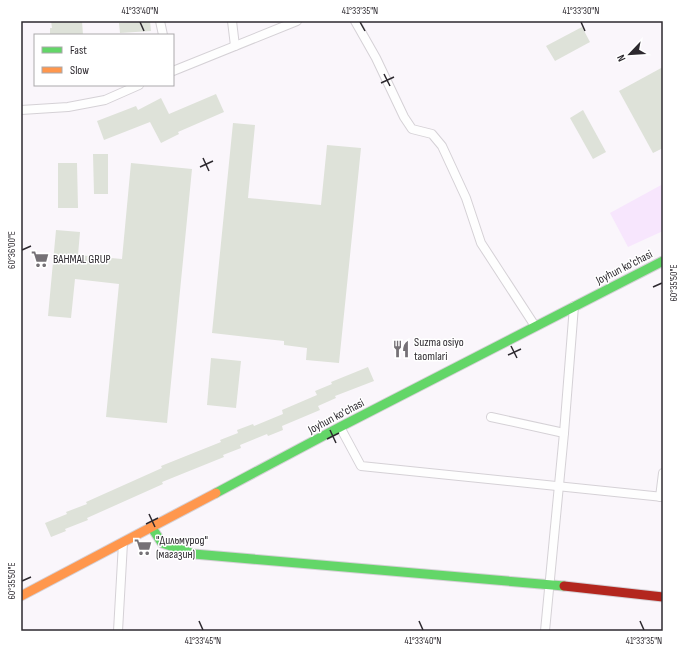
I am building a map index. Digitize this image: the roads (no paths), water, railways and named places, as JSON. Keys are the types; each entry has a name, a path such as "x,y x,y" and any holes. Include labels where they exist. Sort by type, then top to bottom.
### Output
{"main road":[{"name":"Joyhun ko'chasi","path":"21,596 152,528 340,427 663,260"},
{"path":"152,528 162,543 194,554 550,585 663,597"}],"street":[{"path":"160,21 163,34"},
{"path":"232,21 235,46"},
{"path":"174,71 297,21"},
{"path":"355,21 376,58 404,117 412,129 432,134 442,146 466,198 481,243 535,326"},
{"path":"21,110 68,107 105,100 137,86"},
{"path":"545,631 564,433 574,306"},
{"path":"491,417 564,433"},
{"path":"340,427 361,466 662,497 663,473"},
{"path":"118,631 122,543"}],"place":[{"name":"BAHMAL GRUP","path":"40,259"},
{"name":"Suzma osiyo taomlari","path":"401,349"},
{"name":"\"Дильмурод\" (магазин)","path":"143,547"}]}
